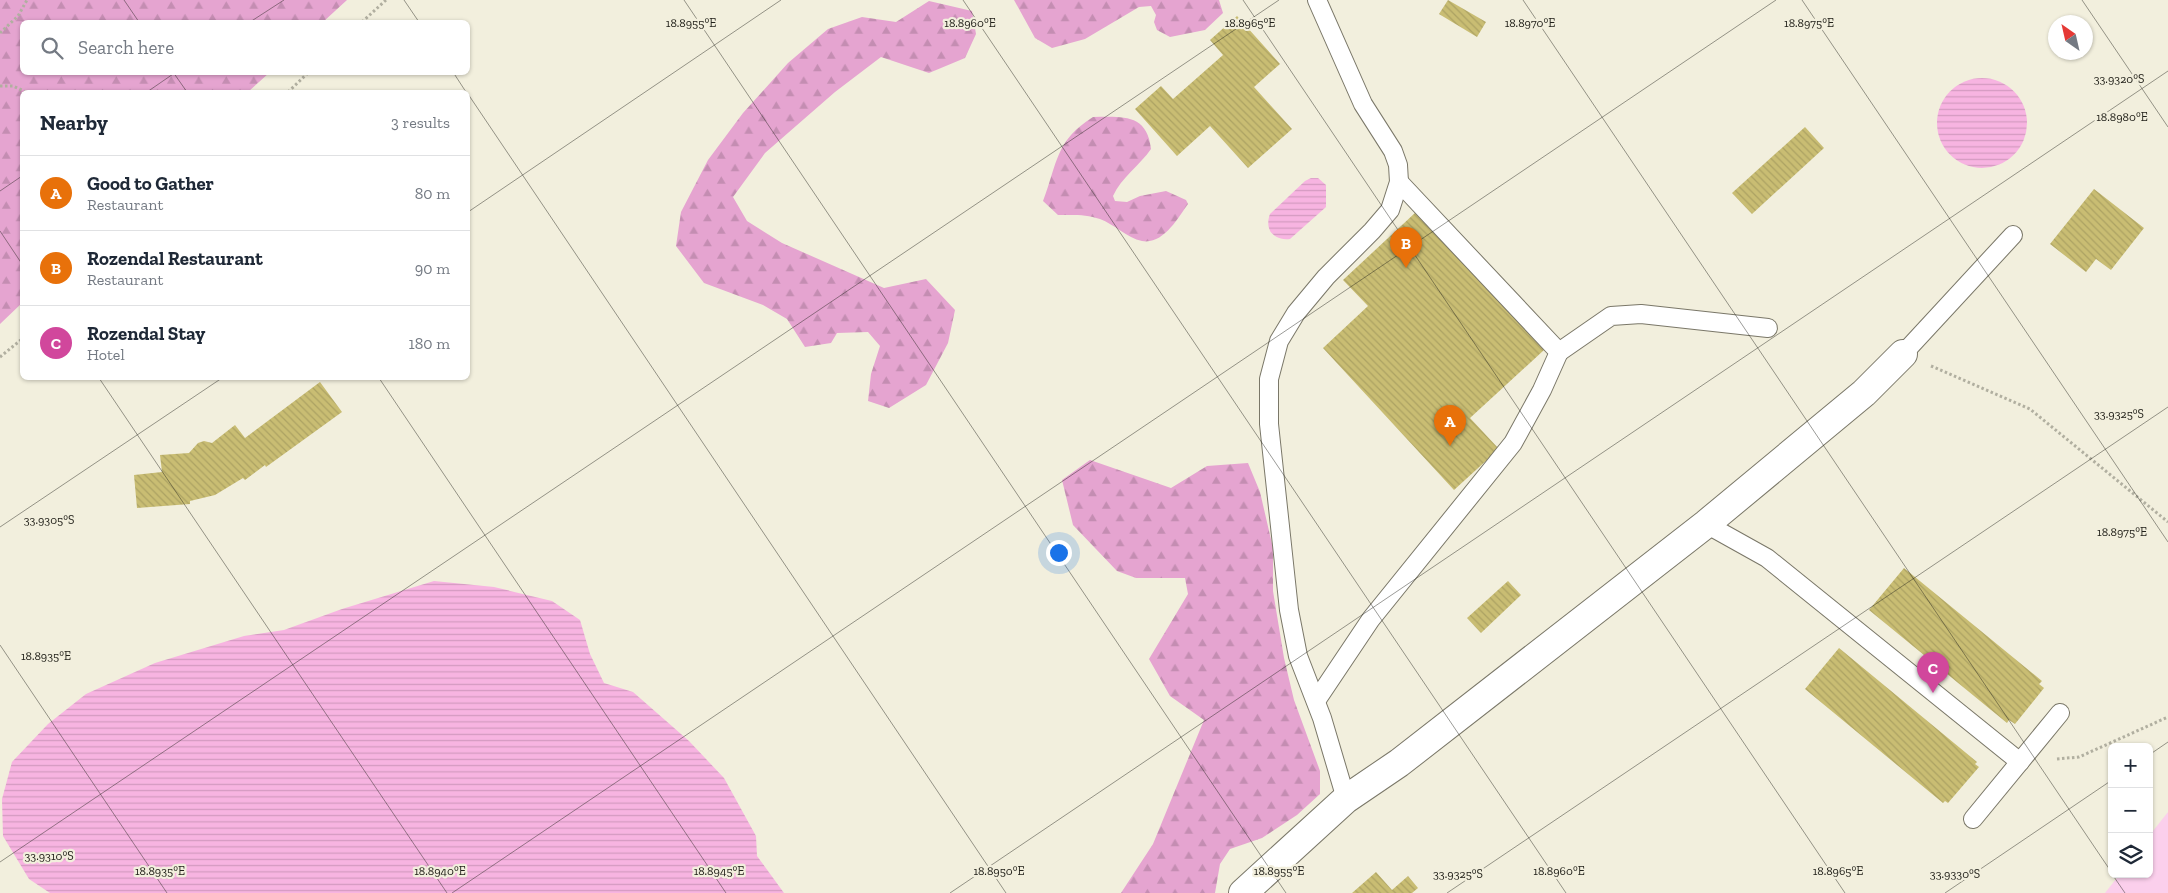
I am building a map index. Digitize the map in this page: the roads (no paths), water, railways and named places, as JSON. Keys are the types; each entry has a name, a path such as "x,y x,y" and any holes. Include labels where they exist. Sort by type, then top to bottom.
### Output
{"street":[{"path":"1243,893 1346,799 1399,763 1706,524 1864,393 1903,354"}],"lane":[{"path":"1317,0 1363,104 1393,151 1398,165 1399,182 1390,210 1326,277 1296,313 1279,341 1269,379 1268,424 1289,610 1298,656 1316,701 1346,799"},
{"path":"1399,182 1559,352"},
{"path":"1903,354 2013,235"},
{"path":"1316,701 1372,618 1512,443 1542,390 1559,352 1611,316 1641,314 1768,328"},
{"path":"1706,524 1767,558 2020,762"},
{"path":"1974,818 2060,713"}],"place":[{"name":"Rozendal Restaurant","path":"1406,268"},
{"name":"Good to Gather","path":"1450,446"},
{"name":"Rozendal Stay","path":"1933,693"}]}
